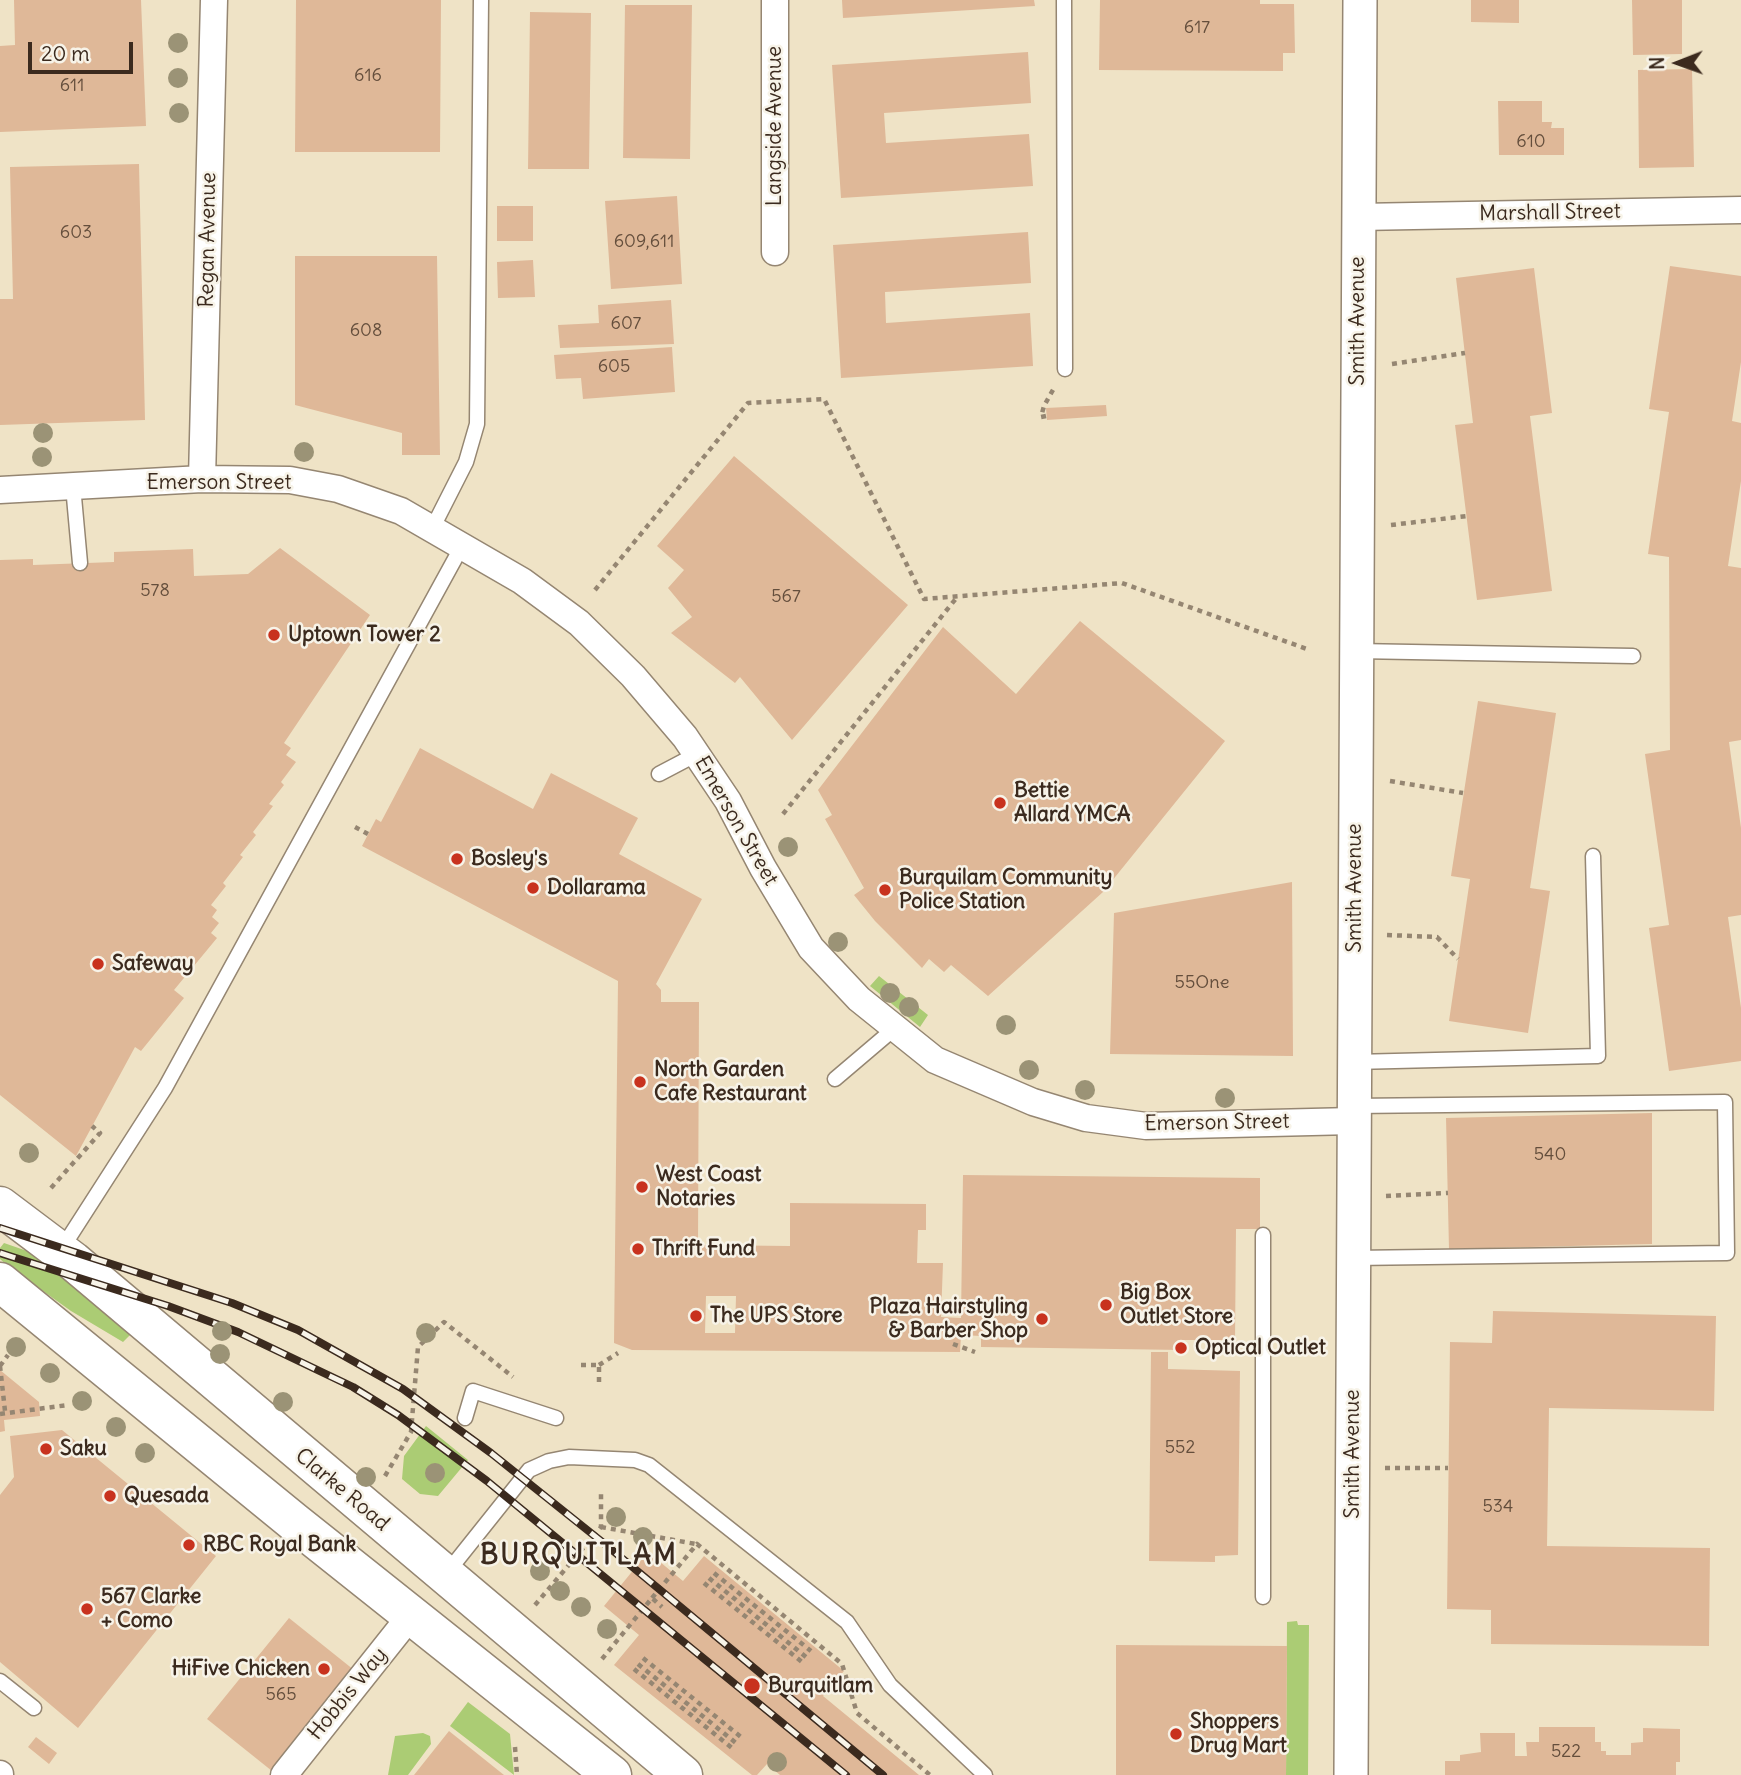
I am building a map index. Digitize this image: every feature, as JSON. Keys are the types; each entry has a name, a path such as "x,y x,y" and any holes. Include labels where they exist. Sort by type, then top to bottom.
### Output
{"main road":[{"name":"Clarke Road","path":"0,1206 60,1251 682,1775"},
{"path":"0,1282 294,1522 612,1775"},
{"path":"412,1614 444,1576"}],"street":[{"name":"Regan Avenue","path":"202,479 214,0"},
{"name":"Langside Avenue","path":"775,0 775,252"},
{"name":"Smith Avenue","path":"1351,1775 1360,0"},
{"name":"Marshall Street","path":"1359,217 1741,210"},
{"name":"Emerson Street","path":"0,490 202,479 290,480 338,489 401,511 433,527 522,581 579,623 633,676 697,754 728,801 763,868 811,948 859,999 935,1060 1033,1102 1086,1118 1146,1126 1353,1113"},
{"name":"Hobbis Way","path":"284,1775 412,1614"}],"lane":[{"path":"433,527 466,462 477,424 481,0"},
{"path":"1064,0 1065,369"},
{"path":"73,486 80,563"},
{"path":"60,1251 165,1088 462,546"},
{"path":"1356,651 1633,656"},
{"path":"659,774 697,754"},
{"path":"1354,1062 1598,1056 1594,856"},
{"path":"835,1079 895,1028"},
{"path":"1353,1113 1725,1101 1727,1253 1353,1258"},
{"path":"1263,1235 1263,1597"},
{"path":"465,1418 473,1391 555,1418"},
{"path":"444,1576 529,1470 569,1457 621,1457 649,1465 847,1622 890,1685 985,1775"},
{"path":"0,1681 34,1708"}],"path":[{"path":"1391,364 1465,353"},
{"path":"1046,416 1041,417 1044,406 1065,369"},
{"path":"595,590 748,402 824,399 924,599 1122,583 1307,649"},
{"path":"1387,525 1467,516"},
{"path":"783,814 958,596"},
{"path":"1385,780 1464,793"},
{"path":"355,827 368,834"},
{"path":"1384,935 1437,937 1458,958"},
{"path":"51,1188 100,1133 92,1126"},
{"path":"1382,1196 1448,1193"},
{"path":"384,1477 411,1432 418,1347 444,1322 524,1385"},
{"path":"953,1344 975,1352"},
{"path":"581,1365 598,1365 618,1353"},
{"path":"8,1356 0,1366 2,1413 68,1405"},
{"path":"598,1365 600,1385"},
{"path":"1381,1468 1448,1468"},
{"path":"534,1606 601,1527 601,1491"},
{"path":"601,1527 697,1544 842,1664 857,1713 930,1775"},
{"path":"602,1660 697,1544"},
{"path":"713,1573 811,1651"},
{"path":"704,1583 804,1660 709,1578"},
{"path":"652,1598 662,1607"},
{"path":"643,1658 741,1737"},
{"path":"638,1664 736,1743"},
{"path":"634,1669 732,1748"},
{"path":"515,1752 517,1775"}],"green space":[{"path":"879,976 928,1015 920,1027 870,986"},
{"path":"4,1243 42,1259 130,1335 123,1342 71,1311 8,1266 0,1259 0,1248"},
{"path":"426,1426 468,1460 438,1496 420,1494 402,1479 404,1456"},
{"path":"1297,1621 1298,1625 1309,1625 1308,1775 1286,1775 1287,1622"},
{"path":"468,1702 510,1734 514,1775 450,1726"},
{"path":"423,1733 430,1736 431,1744 408,1775 388,1775 395,1736"}],"building":[{"path":"14,0 141,0 146,126 0,132 0,46 15,45"},
{"path":"296,0 441,0 440,152 295,152"},
{"path":"842,0 1034,0 1035,6 843,18"},
{"path":"1100,0 1260,0 1260,4 1294,4 1295,53 1283,53 1283,71 1099,70"},
{"path":"1471,0 1519,0 1519,23 1471,22"},
{"path":"1632,0 1682,0 1682,54 1633,55"},
{"path":"625,5 692,5 690,159 623,158"},
{"path":"530,12 591,13 589,169 528,169"},
{"path":"1028,52 1031,103 884,113 886,143 1029,134 1033,186 841,198 832,65"},
{"path":"1692,69 1694,167 1639,168 1638,70"},
{"path":"1498,101 1542,101 1542,122 1552,122 1551,128 1564,128 1564,155 1499,155"},
{"path":"139,164 145,420 0,425 0,299 13,299 10,167"},
{"path":"677,196 682,284 611,289 605,201"},
{"path":"497,206 533,206 533,241 497,241"},
{"path":"1028,232 1031,283 885,292 886,323 1030,313 1033,366 841,378 833,245"},
{"path":"295,256 437,256 440,455 402,455 402,433 295,405"},
{"path":"533,260 535,297 498,298 497,262"},
{"path":"1670,266 1741,276 1741,362 1732,421 1741,423 1741,481 1728,566 1741,568 1741,740 1729,742 1741,828 1741,915 1728,917 1741,1008 1741,1061 1669,1071 1649,928 1669,925 1645,754 1670,750 1669,557 1648,554 1669,412 1649,409"},
{"path":"1534,268 1552,413 1530,416 1552,591 1477,600 1455,425 1473,423 1456,278"},
{"path":"671,300 674,344 560,348 558,325 599,323 598,305"},
{"path":"672,347 675,392 583,399 581,378 556,379 554,355"},
{"path":"1106,405 1107,416 1047,420 1046,408"},
{"path":"734,456 908,605 792,740 740,677 735,683 671,633 692,617 668,588 684,570 657,546"},
{"path":"280,548 370,615 284,743 291,748 286,755 296,762 281,782 284,785 269,804 273,806 253,832 256,835 240,855 243,857 223,883 226,886 211,905 217,910 212,917 219,923 211,933 217,938 174,990 184,998 141,1051 135,1047 76,1156 0,1095 0,560 33,559 33,565 114,562 114,552 193,549 194,576 248,574"},
{"name":"Bettie Allard YMCA","path":"1080,621 1225,741 1103,892 988,996 951,965 944,972 929,959 922,968 875,921 854,895 864,888 825,819 832,815 818,790 943,627 1016,694"},
{"path":"1478,701 1556,713 1530,888 1550,891 1528,1033 1449,1021 1470,879 1451,876"},
{"path":"420,748 533,809 551,773 638,818 619,854 702,899 656,984 661,990 661,1002 699,1002 698,1245 790,1246 790,1203 926,1204 926,1230 918,1230 917,1263 943,1263 941,1317 961,1318 963,1175 1260,1178 1260,1229 1236,1229 1235,1340 1182,1340 1182,1350 981,1347 981,1336 961,1335 960,1352 632,1350 614,1343 618,981 362,846 376,819 381,822","holes":["706,1296 736,1296 735,1333 705,1333"]},
{"path":"1292,882 1293,1056 1110,1054 1114,913"},
{"path":"1652,1113 1652,1244 1449,1249 1446,1118"},
{"path":"1493,1311 1716,1316 1714,1411 1549,1408 1547,1546 1710,1548 1709,1646 1491,1644 1491,1610 1447,1609 1450,1342 1492,1343"},
{"path":"1151,1352 1168,1352 1168,1369 1240,1371 1238,1555 1215,1556 1215,1562 1149,1561"},
{"path":"0,1370 39,1402 40,1416 4,1420 5,1431 0,1432"},
{"name":"567 Clarke + Como","path":"62,1430 216,1556 78,1728 0,1662 0,1495 14,1477 10,1436"},
{"path":"648,1552 683,1581 704,1556 844,1671 823,1696 919,1775 780,1775 767,1764 757,1775 752,1775 614,1665 639,1635 604,1606"},
{"path":"289,1618 354,1670 272,1771 207,1719"},
{"path":"1116,1645 1287,1646 1286,1775 1116,1775"},
{"path":"1539,1727 1595,1727 1595,1742 1601,1742 1601,1751 1606,1751 1606,1755 1631,1755 1631,1743 1643,1742 1643,1728 1680,1729 1680,1762 1676,1762 1676,1775 1445,1775 1445,1761 1460,1761 1460,1755 1481,1752 1480,1733 1515,1733 1515,1756 1527,1756 1526,1742 1539,1742"},
{"path":"449,1731 504,1775 414,1775"},
{"path":"36,1737 57,1753 49,1764 28,1747"}],"railway":[{"path":"0,1228 232,1303 298,1330 403,1389 491,1453 606,1545 883,1775"},
{"path":"0,1253 168,1306 238,1332 353,1387 398,1415 487,1481 846,1775"}],"place":[{"name":"Uptown Tower 2","path":"274,635"},
{"name":"Bettie Allard YMCA","path":"1000,803"},
{"name":"Bosley's","path":"457,859"},
{"name":"Dollarama","path":"533,888"},
{"name":"Burquilam Community Police Station","path":"885,890"},
{"name":"Safeway","path":"98,964"},
{"name":"North Garden Cafe Restaurant","path":"640,1082"},
{"name":"West Coast Notaries","path":"642,1187"},
{"name":"Thrift Fund","path":"638,1249"},
{"name":"Big Box Outlet Store","path":"1106,1305"},
{"name":"The UPS Store","path":"696,1316"},
{"name":"Plaza Hairstyling & Barber Shop","path":"1042,1319"},
{"name":"Optical Outlet","path":"1181,1348"},
{"name":"Saku","path":"46,1449"},
{"name":"Quesada","path":"110,1496"},
{"name":"RBC Royal Bank","path":"189,1545"},
{"name":"567 Clarke + Como","path":"87,1609"},
{"name":"HiFive Chicken","path":"324,1669"},
{"name":"Burquitlam","path":"752,1686"},
{"name":"Shoppers Drug Mart","path":"1176,1734"}],"district":[{"name":"BURQUITLAM","path":"579,1556"}]}
